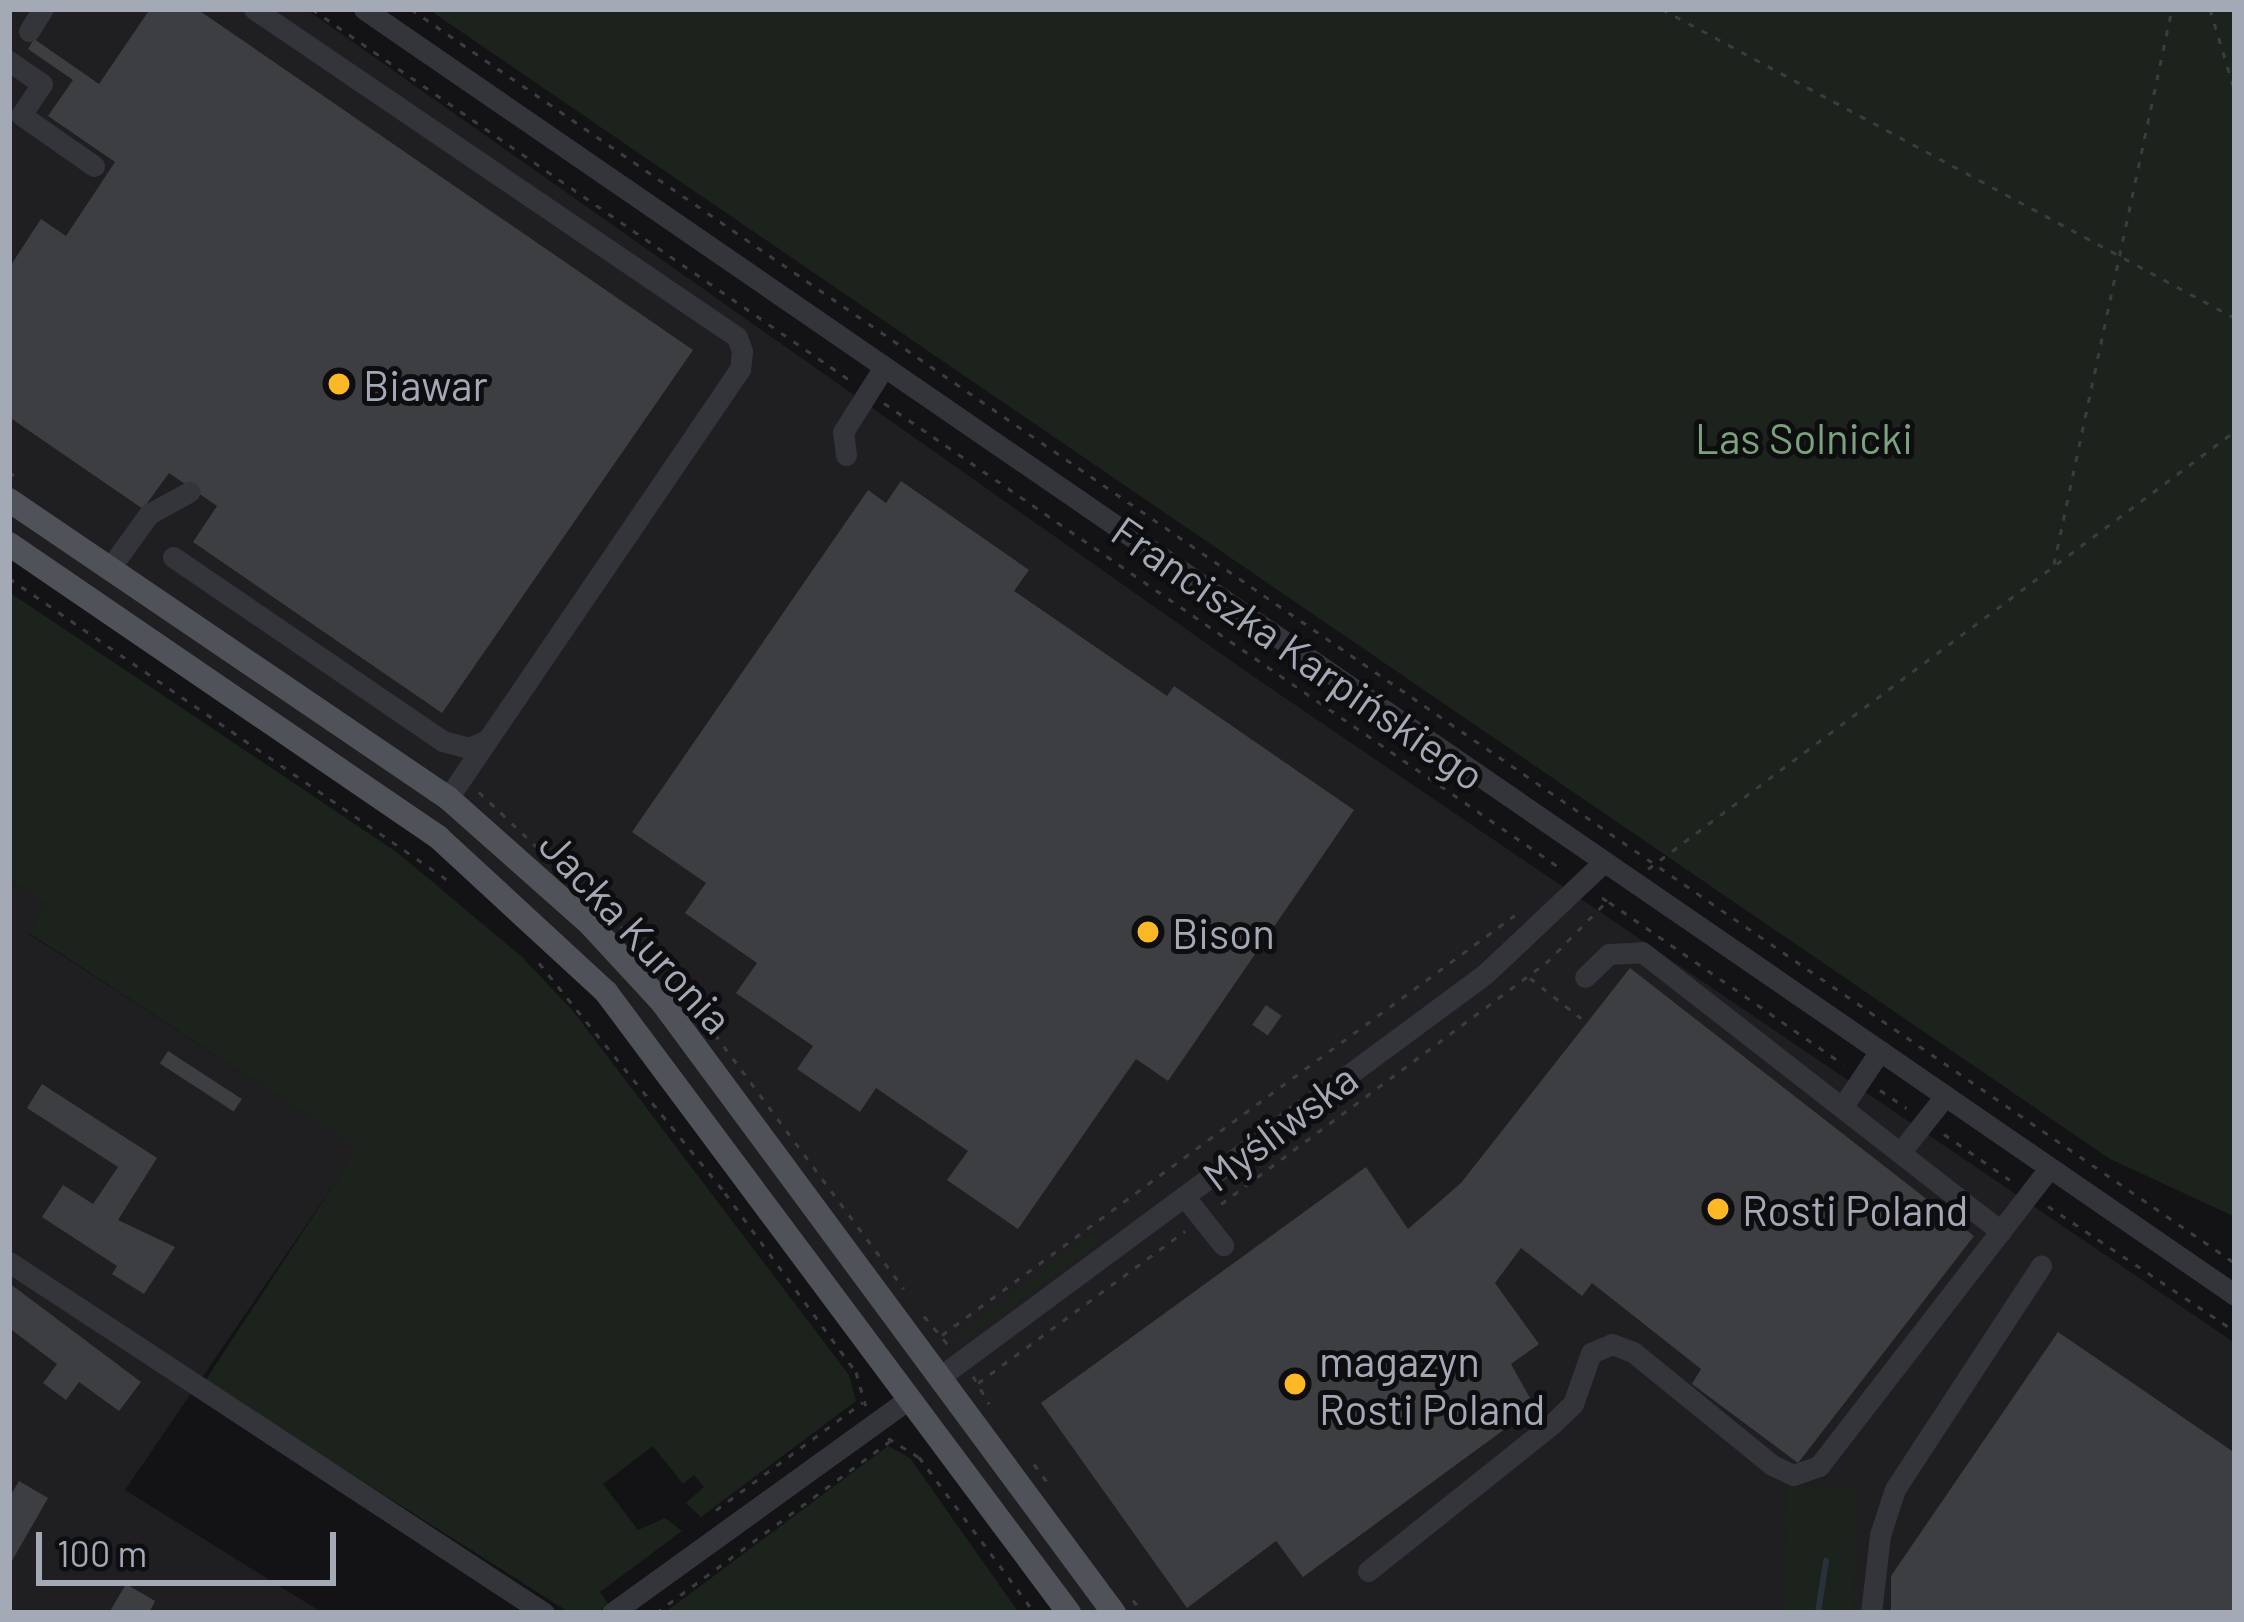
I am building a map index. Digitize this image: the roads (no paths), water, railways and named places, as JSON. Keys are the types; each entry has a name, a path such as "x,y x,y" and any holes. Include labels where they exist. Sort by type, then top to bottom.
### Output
{"main road":[{"name":"Jacka Kuronia","path":"9,500 448,798 590,924 662,1002 1114,1613"},
{"name":"Jacka Kuronia","path":"9,544 377,792 504,894 606,992 1069,1613"},
{"path":"910,1397 941,1376"}],"street":[{"path":"29,31 43,9"},
{"path":"254,9 737,338 742,351 740,369 448,798"},
{"name":"Franciszka Karpińskiego","path":"364,9 2235,1295"},
{"path":"9,61 43,84 21,115 94,166"},
{"path":"846,454 843,432 884,367"},
{"path":"110,568 149,514 189,492"},
{"path":"173,557 443,741 469,748 485,741"},
{"name":"Myśliwska","path":"941,1376 1485,974 1604,862"},
{"path":"1586,977 1610,954 1642,952 1845,1103 2001,1231"},
{"path":"1845,1103 1880,1051"},
{"path":"1904,1149 1945,1096"},
{"path":"1368,1571 1551,1425 1573,1404 1591,1353 1612,1343 1772,1465 1793,1475 1819,1466 2049,1168"},
{"path":"1184,1196 1222,1245"},
{"path":"9,1262 544,1613"},
{"path":"1871,1613 1895,1489 2041,1266"},
{"path":"612,1613 882,1432 910,1397"}],"waterway":[{"path":"1818,1613 1826,1561"}],"place":[{"name":"Biawar","path":"339,384"},
{"name":"Bison","path":"1148,932"},
{"name":"Rosti Poland","path":"1718,1209"},
{"name":"magazyn Rosti Poland","path":"1295,1384"}],"park label":[{"name":"Las Solnicki","path":"1804,437"}]}
